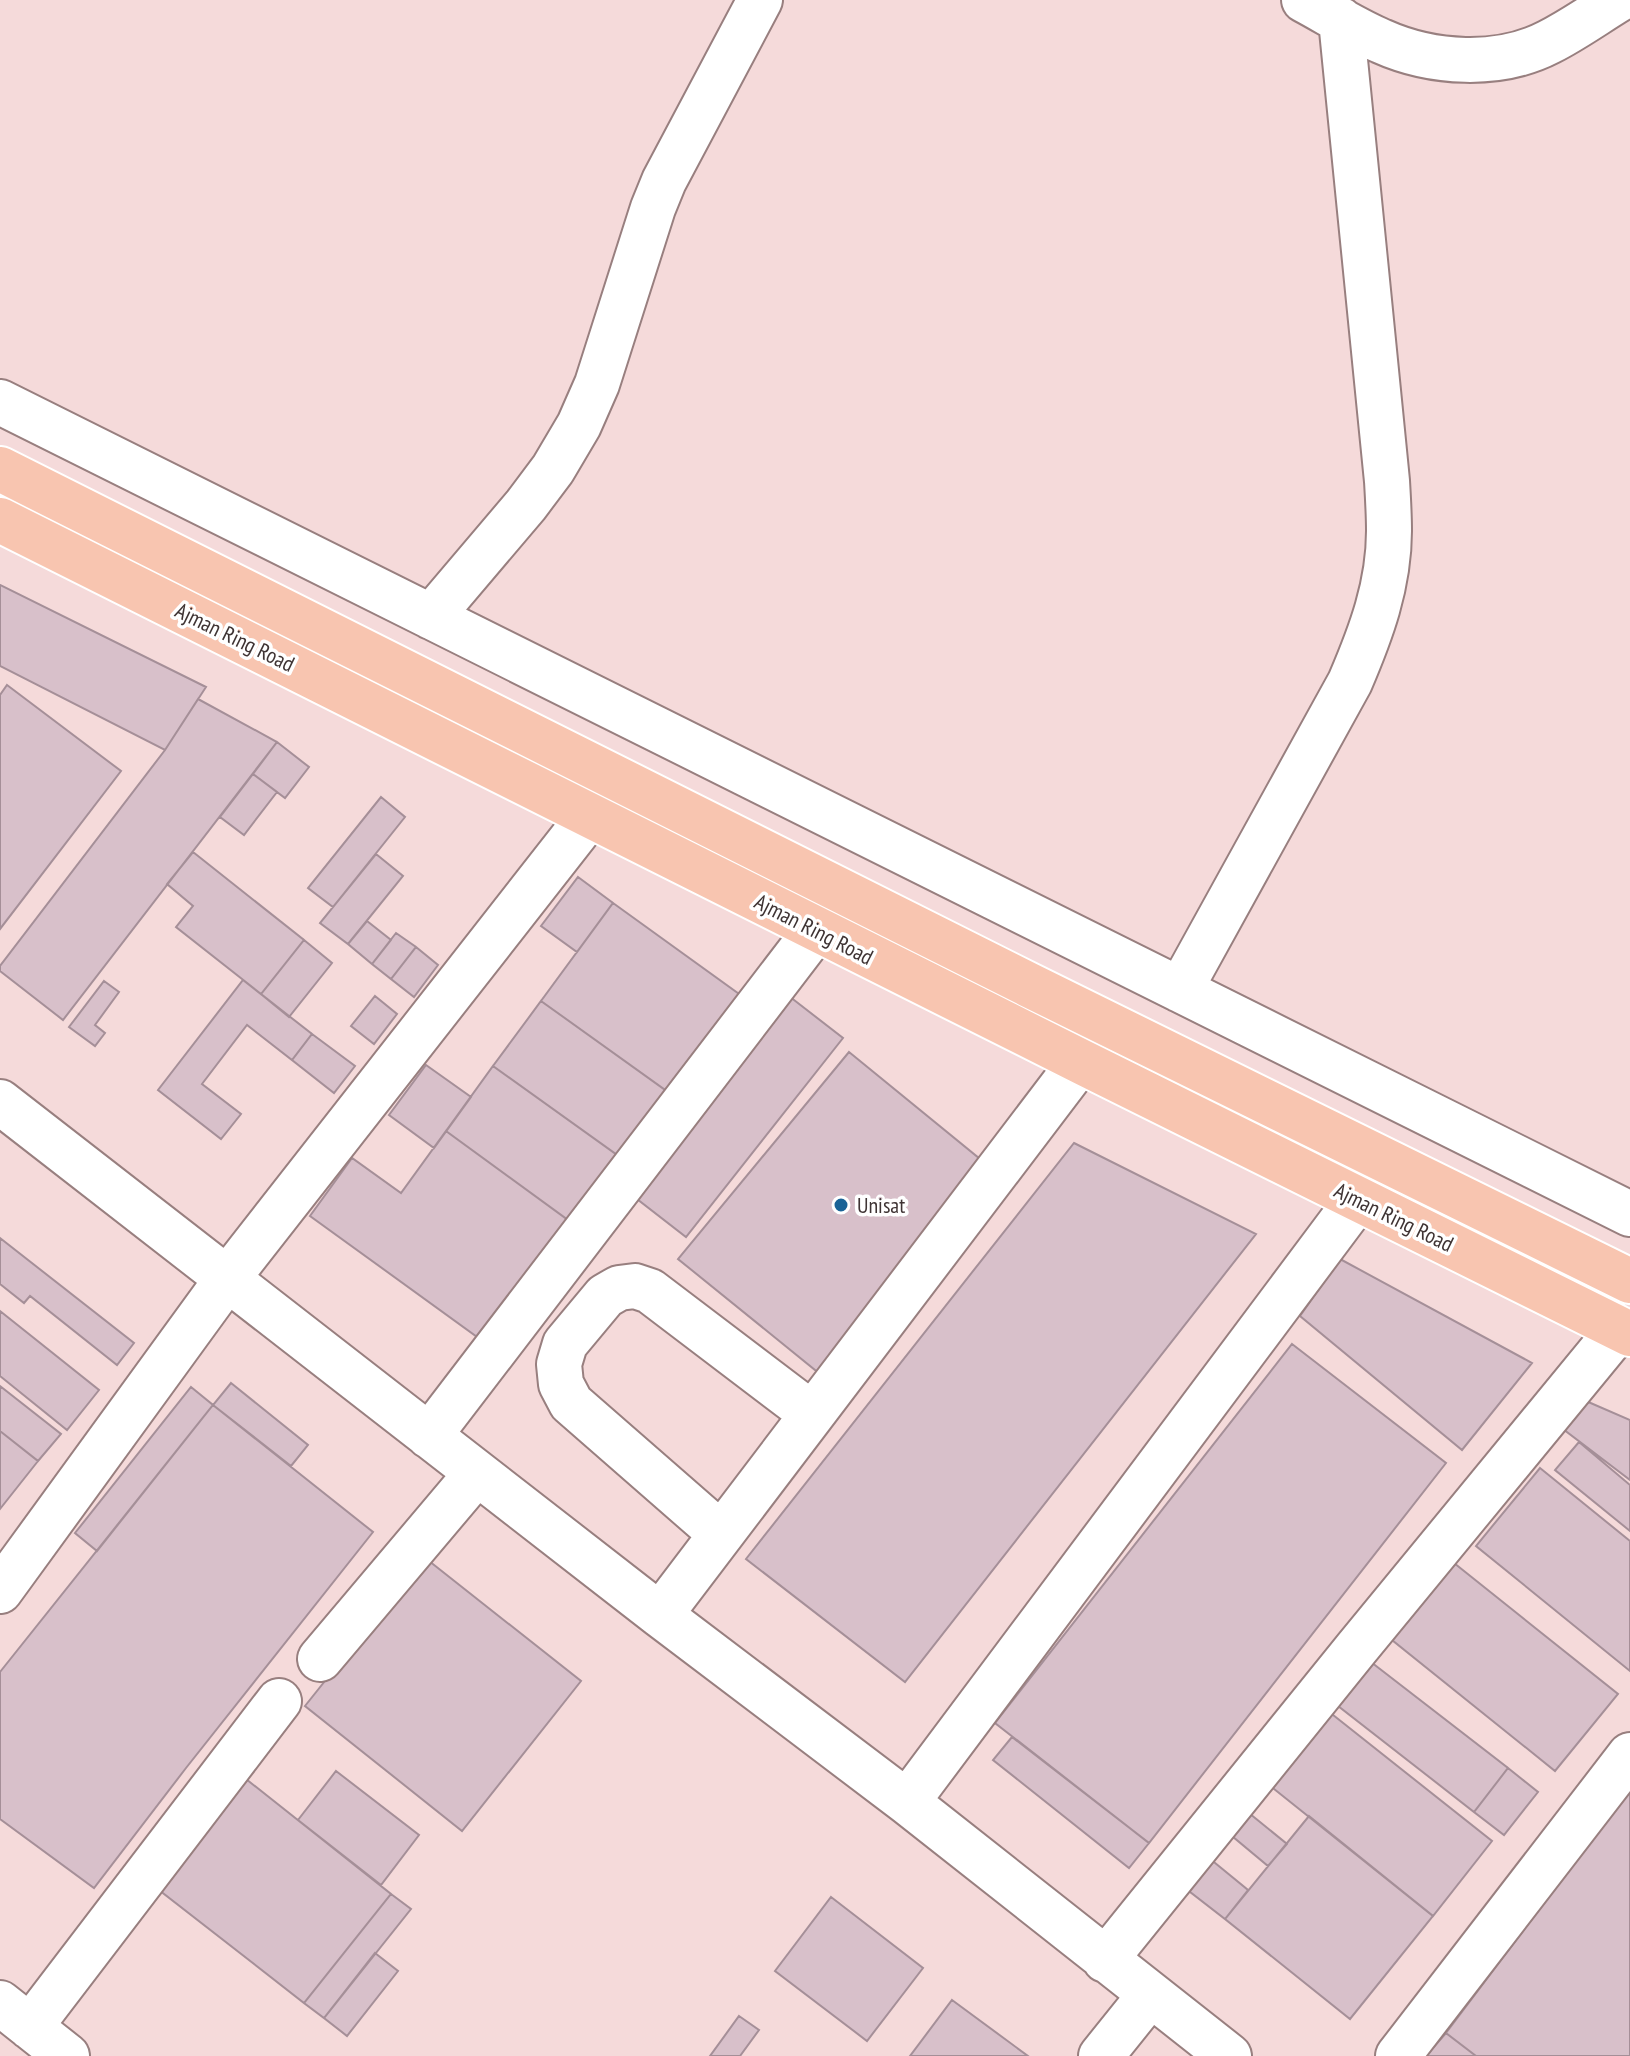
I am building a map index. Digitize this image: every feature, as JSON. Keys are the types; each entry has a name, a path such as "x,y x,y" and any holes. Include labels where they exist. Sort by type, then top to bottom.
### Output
{"main road":[{"name":"Ajman Ring Road","path":"0,469 1015,978 1630,1281"},
{"name":"Ajman Ring Road","path":"0,520 1624,1331"}],"street":[{"path":"431,617 526,505 553,469 579,425 597,384 664,181 760,0"},
{"path":"1323,10 1380,41 1413,53 1446,59 1481,59 1515,54 1548,43 1618,0"},
{"path":"1180,990 1350,682 1370,634 1384,584 1389,533 1387,481 1323,10"},
{"path":"0,402 1630,1214"},
{"path":"0,1591 227,1279 591,814"},
{"path":"429,1436 816,930"},
{"path":"660,1615 1080,1062"},
{"path":"0,1102 660,1615 907,1802 1229,2056"},
{"path":"907,1802 1358,1199"},
{"path":"721,1534 571,1403 561,1384 559,1364 565,1344 605,1296 619,1288 635,1286 650,1291 812,1414"},
{"path":"1105,1960 1347,1661 1624,1331"},
{"path":"320,1659 477,1473"},
{"path":"67,2056 15,2015 279,1701"},
{"path":"1398,2056 1630,1755"},
{"path":"1101,2056 1150,1995"}],"building":[{"path":"0,585 206,687 165,750 0,666"},
{"path":"7,685 121,771 0,929 0,695"},
{"path":"198,699 277,742 63,1020 0,971 0,966 165,750"},
{"path":"277,742 309,767 285,798 253,774"},
{"path":"253,774 277,792 244,835 220,817"},
{"path":"381,797 405,817 333,907 308,888"},
{"path":"193,852 304,940 261,994 176,927 193,906 167,884"},
{"path":"376,854 403,876 348,944 320,923"},
{"path":"578,877 613,903 577,952 541,926"},
{"path":"613,903 746,999 675,1097 541,1001"},
{"path":"367,921 391,940 372,964 348,944"},
{"path":"396,933 416,947 391,979 372,964"},
{"path":"304,940 332,963 289,1017 261,994"},
{"path":"416,947 438,965 414,997 391,979"},
{"path":"243,980 312,1034 292,1060 247,1025 202,1084 241,1114 221,1139 158,1090"},
{"path":"104,981 119,992 95,1025 105,1033 95,1046 69,1027"},
{"path":"785,993 843,1038 686,1237 628,1192"},
{"path":"375,996 397,1014 374,1044 351,1026"},
{"path":"541,1001 675,1097 627,1162 493,1066"},
{"path":"312,1034 355,1066 334,1093 292,1060"},
{"name":"Unisat","path":"849,1052 991,1168 820,1374 678,1259"},
{"path":"426,1065 471,1097 434,1148 389,1115"},
{"path":"493,1066 627,1162 579,1228 446,1131"},
{"path":"446,1131 579,1228 491,1347 310,1216 352,1158 401,1193"},
{"path":"1074,1143 1256,1234 905,1682 746,1559"},
{"path":"0,1238 134,1343 117,1365 30,1296 24,1303 0,1284"},
{"path":"1340,1259 1532,1363 1462,1450 1300,1316"},
{"path":"0,1311 99,1390 67,1430 0,1376"},
{"path":"1292,1344 1446,1463 1149,1843 995,1723"},
{"path":"231,1383 308,1445 291,1466 213,1405"},
{"path":"0,1386 61,1434 38,1461 0,1431"},
{"path":"191,1387 213,1405 97,1551 75,1533"},
{"path":"1586,1401 1630,1420 1630,1480 1563,1429"},
{"path":"213,1405 373,1532 94,1888 0,1819 0,1672"},
{"path":"0,1431 38,1461 0,1509"},
{"path":"1579,1442 1630,1485 1630,1531 1555,1470"},
{"path":"1540,1468 1630,1541 1630,1671 1476,1546"},
{"path":"424,1557 581,1681 462,1831 305,1706"},
{"path":"1454,1563 1618,1694 1555,1771 1392,1640"},
{"path":"1358,1652 1508,1768 1474,1812 1324,1695"},
{"path":"1323,1707 1492,1841 1433,1916 1264,1781"},
{"path":"1012,1737 1149,1843 1129,1868 993,1760"},
{"path":"1508,1768 1538,1792 1504,1835 1474,1812"},
{"path":"336,1771 419,1835 381,1885 298,1820"},
{"path":"246,1779 391,1894 304,2003 159,1890"},
{"path":"1630,1789 1630,2056 1476,2056 1446,2033"},
{"path":"1244,1809 1287,1844 1268,1866 1226,1831"},
{"path":"1309,1816 1433,1916 1350,2019 1225,1919"},
{"path":"1209,1858 1248,1890 1225,1919 1185,1888"},
{"path":"391,1894 411,1909 324,2018 304,2003"},
{"path":"831,1897 923,1968 867,2041 775,1971"},
{"path":"375,1953 398,1971 347,2036 324,2018"},
{"path":"952,2000 1028,2056 910,2056"},
{"path":"739,2016 759,2030 740,2056 710,2056"},
{"path":"1446,2033 1476,2056 1426,2056"}],"place":[{"name":"Unisat","path":"841,1205"}]}
